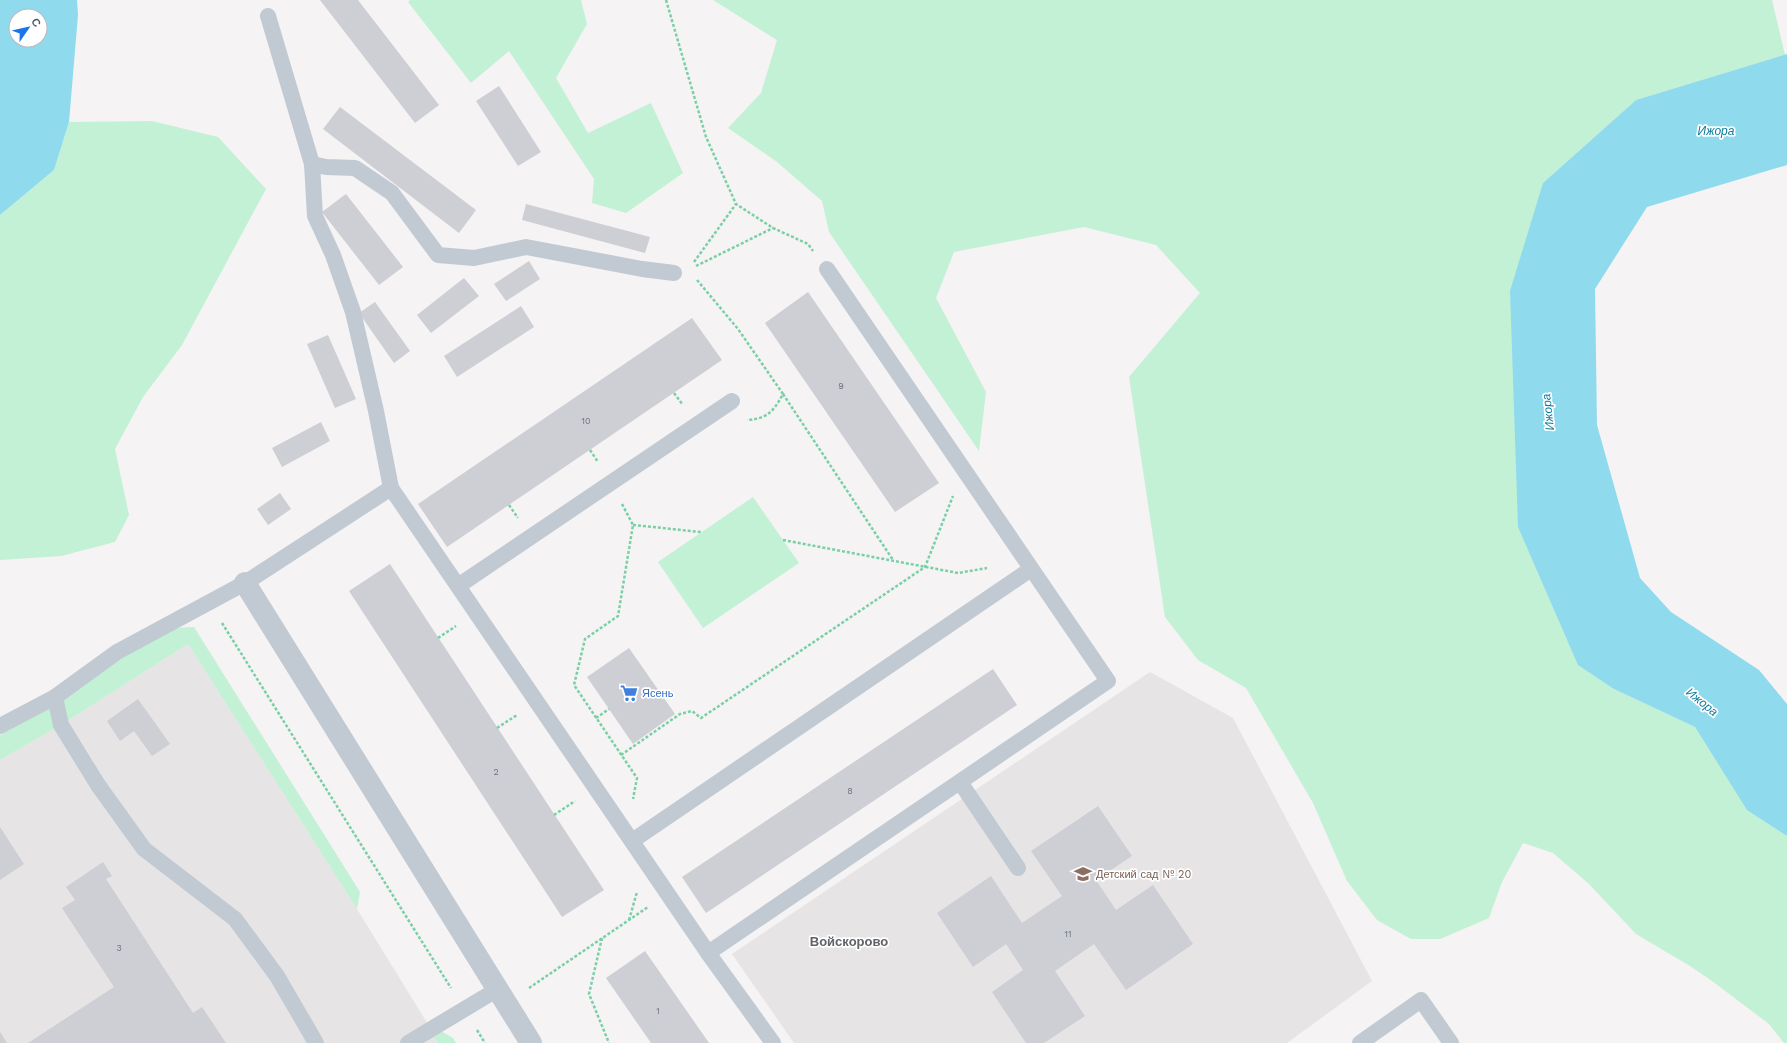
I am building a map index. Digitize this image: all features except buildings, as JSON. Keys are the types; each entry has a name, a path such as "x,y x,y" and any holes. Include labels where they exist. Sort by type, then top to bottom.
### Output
{"street":[{"path":"245,584 531,1043"}],"lane":[{"path":"268,16 312,164 315,216 333,255 353,312 391,488 708,953 773,1043"},
{"path":"312,164 326,167 356,168 392,193 438,255 474,258 526,247 642,269 681,271"},
{"path":"708,953 1108,681 827,270"},
{"path":"458,586 726,405"},
{"path":"0,726 55,697 117,652 245,584 391,488"},
{"path":"629,837 1029,566"},
{"path":"55,697 61,725 98,786 144,849 235,919 277,976 316,1043"},
{"path":"960,782 1018,868"},
{"path":"408,1043 463,1009 502,996"},
{"path":"1360,1043 1421,1000 1451,1043"}],"path":[{"path":"666,0 706,137 736,204 773,228 808,244"},
{"path":"681,271 736,204"},
{"path":"681,271 773,228"},
{"path":"681,271 738,329 783,394 893,561"},
{"path":"726,405 746,420 760,419 776,408 783,394"},
{"path":"621,755 680,714 692,711 701,718 925,567 963,470"},
{"path":"612,482 633,525 618,616 585,639 574,685 637,778 629,837"},
{"path":"633,525 701,532"},
{"path":"783,540 958,573 1029,566"},
{"path":"209,602 485,1043"},
{"path":"596,718 609,709"},
{"path":"502,996 602,938 668,894"},
{"path":"602,938 589,994 609,1043"}],"shaded area":[{"path":"188,644 357,909 438,1043 0,1043 0,760 61,725"},
{"name":"Детский сад № 20","path":"1150,672 1233,718 1372,981 1287,1043 794,1043 732,954"}],"green space":[{"path":"410,0 581,0 587,24 556,78 588,133 651,103 683,173 626,213 592,203 594,179 509,51 471,83 408,2"},
{"path":"713,0 1772,0 1785,55 1636,100 1543,183 1614,689 1695,727 1747,809 1787,836 1787,1043 1784,1043 1769,1024 1712,981 1636,934 1589,884 1553,853 1523,843 1502,882 1489,918 1440,939 1411,939 1377,920 1347,881 1313,803 1246,688 1198,660 1165,617 1129,377 1200,293 1156,245 1084,227 954,252 936,298 986,392 979,451 829,232 822,201 777,162 728,128 761,93 777,40"},
{"path":"152,121 218,137 266,189 182,345 143,397 115,449 129,515 115,542 61,556 0,560 0,215 54,170 69,122"},
{"path":"753,497 799,563 703,628 658,562"},
{"path":"194,627 360,892 357,909 188,644 61,725 0,760 0,735 48,708 134,650 173,628"},
{"path":"441,1031 453,1038 456,1043 438,1043 433,1035"}],"water":[{"path":"0,0 77,0 78,15 69,122 54,170 0,215"},
{"name":"Ижора","path":"1787,54 1787,165 1647,207 1595,289 1597,425 1640,578 1671,612 1759,670 1787,704 1787,836 1747,810 1695,727 1614,689 1578,665 1518,527 1510,291 1543,183 1636,100"}],"place":[{"name":"Ясень","path":"629,693"},
{"name":"Детский сад № 20","path":"1083,874"}],"district":[{"name":"Войскорово","path":"849,941"}]}
